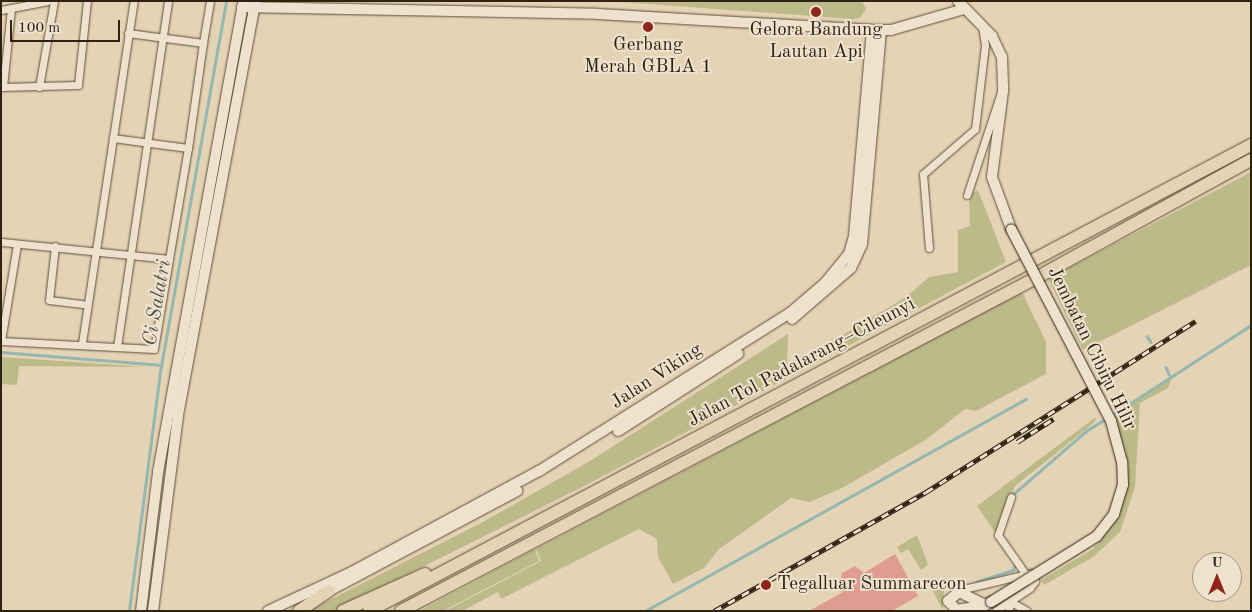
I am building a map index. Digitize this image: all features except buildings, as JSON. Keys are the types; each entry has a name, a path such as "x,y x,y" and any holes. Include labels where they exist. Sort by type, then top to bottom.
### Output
{"highway":[{"name":"Jalan Tol Padalarang–Cileunyi","path":"369,611 1251,145"},
{"name":"Jalan Tol Padalarang–Cileunyi","path":"401,611 1019,287 1251,160"},
{"path":"343,611 470,558 477,572"},
{"path":"299,611 330,591"}],"street":[{"path":"1,10 48,1"},
{"path":"39,87 54,1"},
{"path":"11,8 5,40 2,87 78,85 87,1"},
{"path":"82,343 134,1"},
{"path":"117,347 148,143 161,38 168,1"},
{"path":"17,244 1,341 82,343 154,349 188,148 210,1"},
{"path":"141,611 158,472 242,4 598,14 876,30 961,5"},
{"path":"153,611 178,415 254,5"},
{"name":"Jembatan Cibiru Hilir","path":"961,5 998,43 1003,91 992,177 1011,229 1111,421 1122,462 1123,485 1114,514 1098,536 990,606"},
{"path":"929,248 923,174 975,129 985,45 982,25"},
{"name":"Jalan Viking","path":"285,611 330,591 473,516 605,439 797,316 851,268 865,226 876,30"},
{"name":"Jalan Viking","path":"268,611 402,546 546,466 768,327 826,282 849,254 854,236 876,30"},
{"path":"128,33 203,43"},
{"path":"967,195 1003,91"},
{"path":"113,138 188,148"},
{"path":"2,242 95,249 169,259"},
{"path":"55,246 49,300 88,305"},
{"path":"1012,497 998,536 1024,572"},
{"path":"1024,572 1031,573 1033,584 1011,602 961,609 950,607 953,593 966,592 1000,583 1024,572"},
{"path":"966,592 990,606"},
{"path":"961,609 966,592"},
{"path":"1008,611 1011,602"},
{"path":"1011,602 1027,611"}],"shaded area":[{"name":"Gelora Bandung Lautan Api","path":"607,1 862,1 866,9 860,18 853,19"},
{"path":"1251,172 1251,265 1083,350 1048,279"},
{"path":"978,190 1006,262 588,484 335,611 308,611 481,523 590,461 788,334 787,369 906,297 929,277 958,272 958,230 970,226 969,195"},
{"path":"1022,292 1046,342 1046,374 976,411 965,409 927,439 842,488 810,502 791,498 719,549 704,568 673,584 658,557 657,539 639,529 501,599 498,592 462,611 445,611 541,561 536,549"},
{"path":"1,357 148,367 19,366 17,385 1,384"},
{"path":"1172,376 1168,388 1140,403 1135,487 1120,532 1093,557 1044,585 1041,580 1093,549 1117,519 1128,466 1113,418"},
{"path":"1096,417 1095,422 1015,486 996,534 977,506"},
{"path":"917,535 928,565 921,570 908,549 901,553 897,547"},
{"path":"535,549 539,561 443,611 419,611"},
{"path":"933,579 944,591 943,610 928,582"}],"waterway":[{"name":"Ci Salatri","path":"129,611 160,372 226,1"},
{"path":"1112,415 1251,325"},
{"path":"1147,336 1151,342"},
{"path":"1,352 161,365"},
{"path":"1166,367 1169,374"},
{"path":"645,611 1026,399"},
{"path":"1011,496 1086,431 1107,418"},
{"path":"976,582 1013,570 1015,564"}],"railway":[{"path":"714,611 926,492 1195,321"},
{"path":"1017,442 1053,419"}],"place":[{"name":"Gelora Bandung Lautan Api","path":"816,12"},
{"name":"Gerbang Merah GBLA 1","path":"648,27"},
{"name":"Tegalluar Summarecon","path":"766,585"}]}
